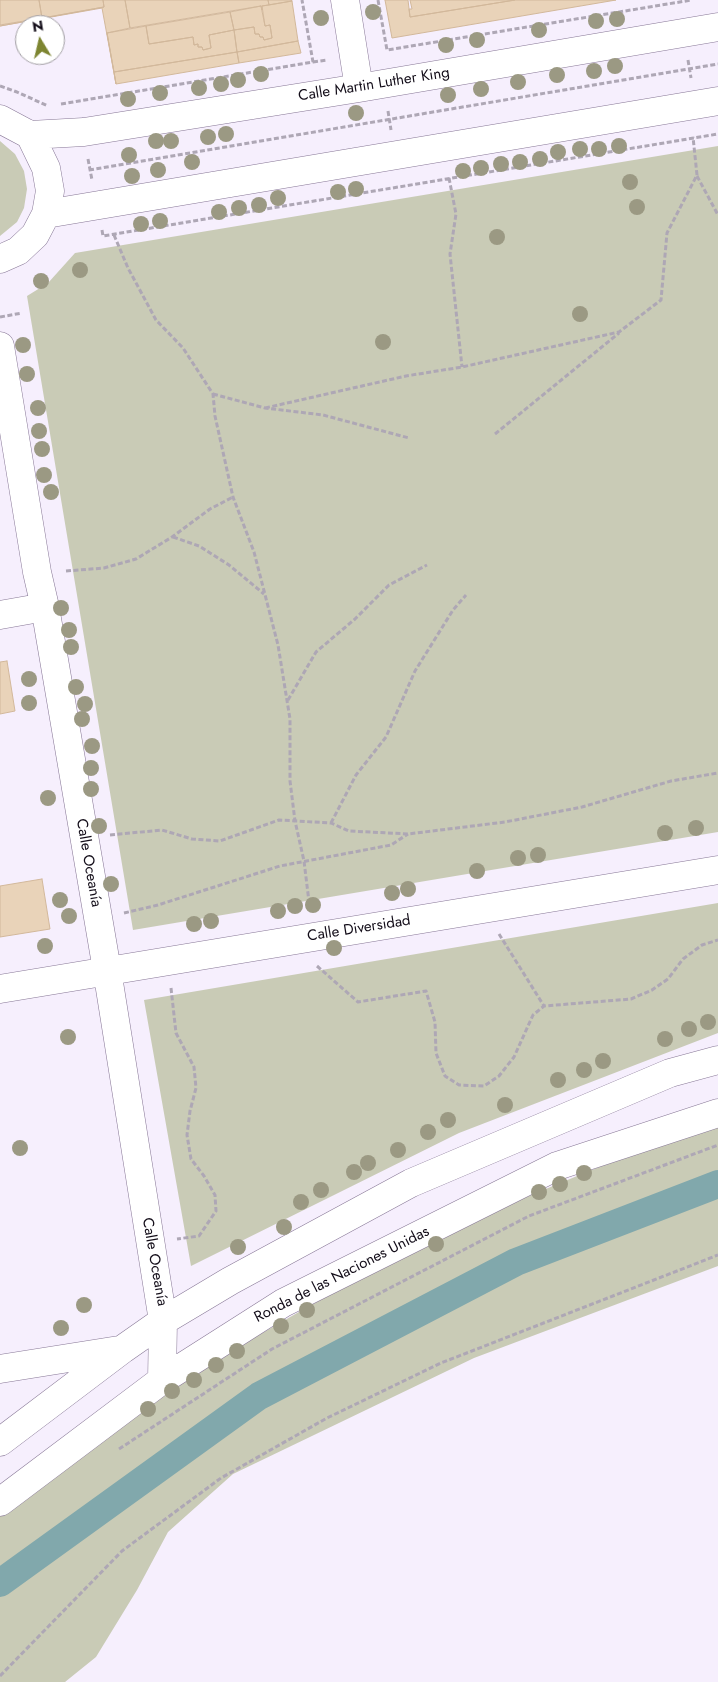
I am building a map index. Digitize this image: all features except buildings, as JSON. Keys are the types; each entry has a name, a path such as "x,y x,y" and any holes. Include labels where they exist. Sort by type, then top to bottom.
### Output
{"street":[{"path":"344,0 371,86"},
{"name":"Calle Martin Luther King","path":"30,135 84,132 371,86 718,27"},
{"path":"46,214 706,103"},
{"path":"0,119 30,135 46,168 50,191 46,214 35,235 18,252 0,260"},
{"name":"Calle Oceanía","path":"0,346 37,572 107,970 163,1321 162,1380"},
{"path":"0,615 44,607"},
{"name":"Calle Diversidad","path":"0,989 718,870"},
{"path":"0,1442 163,1321 230,1282 411,1183 670,1074 718,1060"},
{"name":"Ronda de las Naciones Unidas","path":"0,1502 162,1380 283,1303 557,1166 718,1113"},
{"path":"0,1369 123,1349"}],"path":[{"path":"0,86 48,106 313,62 302,0"},
{"path":"378,0 387,50 692,0"},
{"path":"678,2 690,69 706,103 700,136"},
{"path":"90,170 718,64"},
{"path":"371,86 389,120 401,186"},
{"path":"693,137 696,175 718,215"},
{"path":"495,434 661,300 667,233 696,175"},
{"path":"448,178 456,214 450,254 462,367"},
{"path":"113,234 128,268 156,320 183,348 213,394 215,416 233,497 254,552 278,645 290,719 290,780 295,821 304,861 310,910"},
{"path":"0,317 22,313"},
{"path":"265,408 406,376 462,367 619,332"},
{"path":"213,394 265,408 323,415 409,438"},
{"path":"66,571 104,568 136,558 172,537 210,509 233,497"},
{"path":"172,537 199,546 229,565 265,595"},
{"path":"287,700 316,652 355,619 389,585 427,565"},
{"path":"331,823 356,775 386,737 415,670 453,610 466,595"},
{"path":"110,835 162,830 192,839 220,841 279,820 331,823 349,832 408,834 505,822 582,807 670,781 718,773"},
{"path":"123,914 280,866 391,845 408,834"},
{"path":"499,933 544,1006"},
{"path":"317,966 358,1002 426,991 435,1022 436,1053 445,1076 460,1085 484,1086 499,1076 514,1057 533,1015 544,1006 631,999 652,990 668,979 683,959 702,945 718,940"},
{"path":"171,991 176,1033 194,1067 196,1088 190,1111 187,1135 191,1159 215,1195 216,1211 199,1236 174,1240"},
{"path":"118,1451 142,1433 272,1349 529,1216 718,1145"},
{"path":"0,1676 122,1551 221,1478 327,1418 441,1363 718,1256"}],"green space":[{"path":"0,141 15,154 24,171 27,189 24,208 17,222 0,236"},
{"path":"718,146 718,832 133,930 27,296 48,283 75,253"},
{"path":"718,903 718,1033 459,1133 191,1266 144,1000"},
{"path":"718,1122 718,1266 474,1358 233,1474 168,1532 137,1590 96,1657 65,1682 0,1682 0,1512 123,1421 250,1340 346,1285 495,1210 611,1162"}],"waterway":[{"path":"0,1583 259,1396 516,1262 718,1184"}]}
